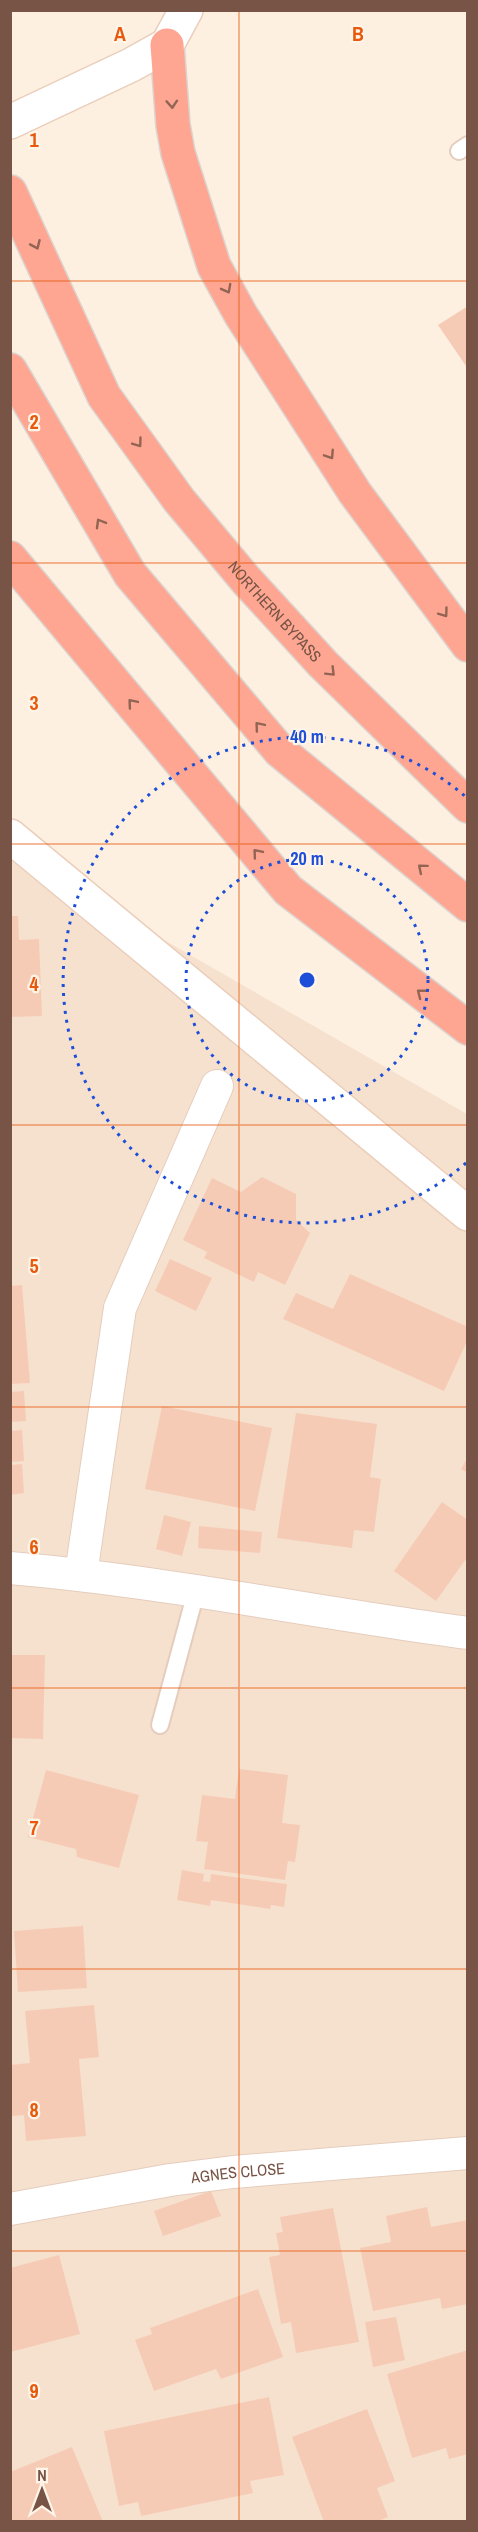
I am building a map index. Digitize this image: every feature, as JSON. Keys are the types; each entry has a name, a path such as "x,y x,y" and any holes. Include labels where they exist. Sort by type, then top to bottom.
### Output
{"highway":[{"path":"167,45 178,153 214,266 241,315 355,493 468,645"},
{"name":"NORTHERN BYPASS","path":"10,192 104,396 179,500 246,580 323,664 468,806"},
{"path":"10,370 130,574 280,750 468,905"},
{"path":"10,558 288,890 468,1028"}],"street":[{"path":"10,122 131,65 167,45 186,10"},
{"path":"10,836 468,1214"},
{"path":"81,1574 120,1308 217,1086"},
{"path":"10,1568 81,1574 363,1619 468,1633"},
{"name":"AGNES CLOSE","path":"10,2209 171,2180 233,2172 468,2153"}],"lane":[{"path":"160,1725 196,1592"}],"shaded area":[{"path":"10,844 138,925 467,1114 467,2521 11,2521"}],"building":[{"path":"468,306 468,369 438,325"},
{"path":"10,916 18,916 19,940 39,939 42,1016 10,1017"},
{"path":"262,1177 296,1194 296,1220 310,1233 285,1285 258,1272 254,1282 204,1258 207,1252 183,1240 212,1178 241,1192"},
{"path":"170,1259 212,1278 196,1311 155,1291"},
{"path":"350,1274 468,1327 468,1339 444,1391 283,1319 296,1293 333,1309"},
{"path":"22,1285 30,1383 10,1384 10,1286"},
{"path":"24,1391 26,1421 10,1422 10,1392"},
{"path":"162,1406 272,1428 255,1511 145,1489"},
{"path":"296,1413 377,1424 370,1477 381,1479 374,1532 354,1530 352,1548 277,1538"},
{"path":"22,1430 24,1461 10,1462 10,1431"},
{"path":"468,1457 468,1473 461,1469"},
{"path":"22,1464 24,1493 10,1495 10,1465"},
{"path":"442,1502 468,1520 468,1556 436,1601 394,1571"},
{"path":"164,1515 191,1522 182,1556 156,1549"},
{"path":"199,1526 262,1532 260,1553 198,1548"},
{"path":"10,1655 45,1655 43,1739 10,1738"},
{"path":"239,1769 288,1775 282,1823 300,1825 295,1862 288,1861 285,1880 204,1869 208,1842 196,1841 202,1795 235,1799"},
{"path":"46,1770 139,1795 119,1868 77,1857 76,1849 28,1837"},
{"path":"182,1870 204,1874 203,1881 210,1882 211,1874 287,1884 284,1907 271,1905 270,1909 211,1900 210,1906 177,1900"},
{"path":"83,1926 87,1988 18,1992 14,1931"},
{"path":"94,2005 99,2057 79,2059 86,2136 26,2141 24,2115 12,2116 10,2104 10,2065 30,2063 25,2011"},
{"path":"211,2191 221,2216 163,2236 154,2211"},
{"path":"427,2207 431,2227 468,2220 468,2304 442,2309 440,2298 373,2311 360,2248 391,2242 386,2216"},
{"path":"333,2208 359,2342 296,2353 291,2322 281,2324 269,2257 280,2255 276,2233 283,2232 280,2217"},
{"path":"59,2255 80,2334 10,2352 10,2268"},
{"path":"258,2289 283,2357 221,2379 216,2369 154,2391 135,2340 152,2334 150,2328"},
{"path":"396,2317 405,2360 373,2367 365,2322"},
{"path":"468,2350 468,2454 449,2459 446,2448 412,2458 387,2374"},
{"path":"269,2397 284,2475 250,2481 253,2493 141,2516 138,2502 119,2506 104,2431"},
{"path":"367,2409 395,2481 377,2488 388,2517 376,2522 324,2522 292,2437"},
{"path":"72,2447 103,2522 10,2522 10,2472"}]}
